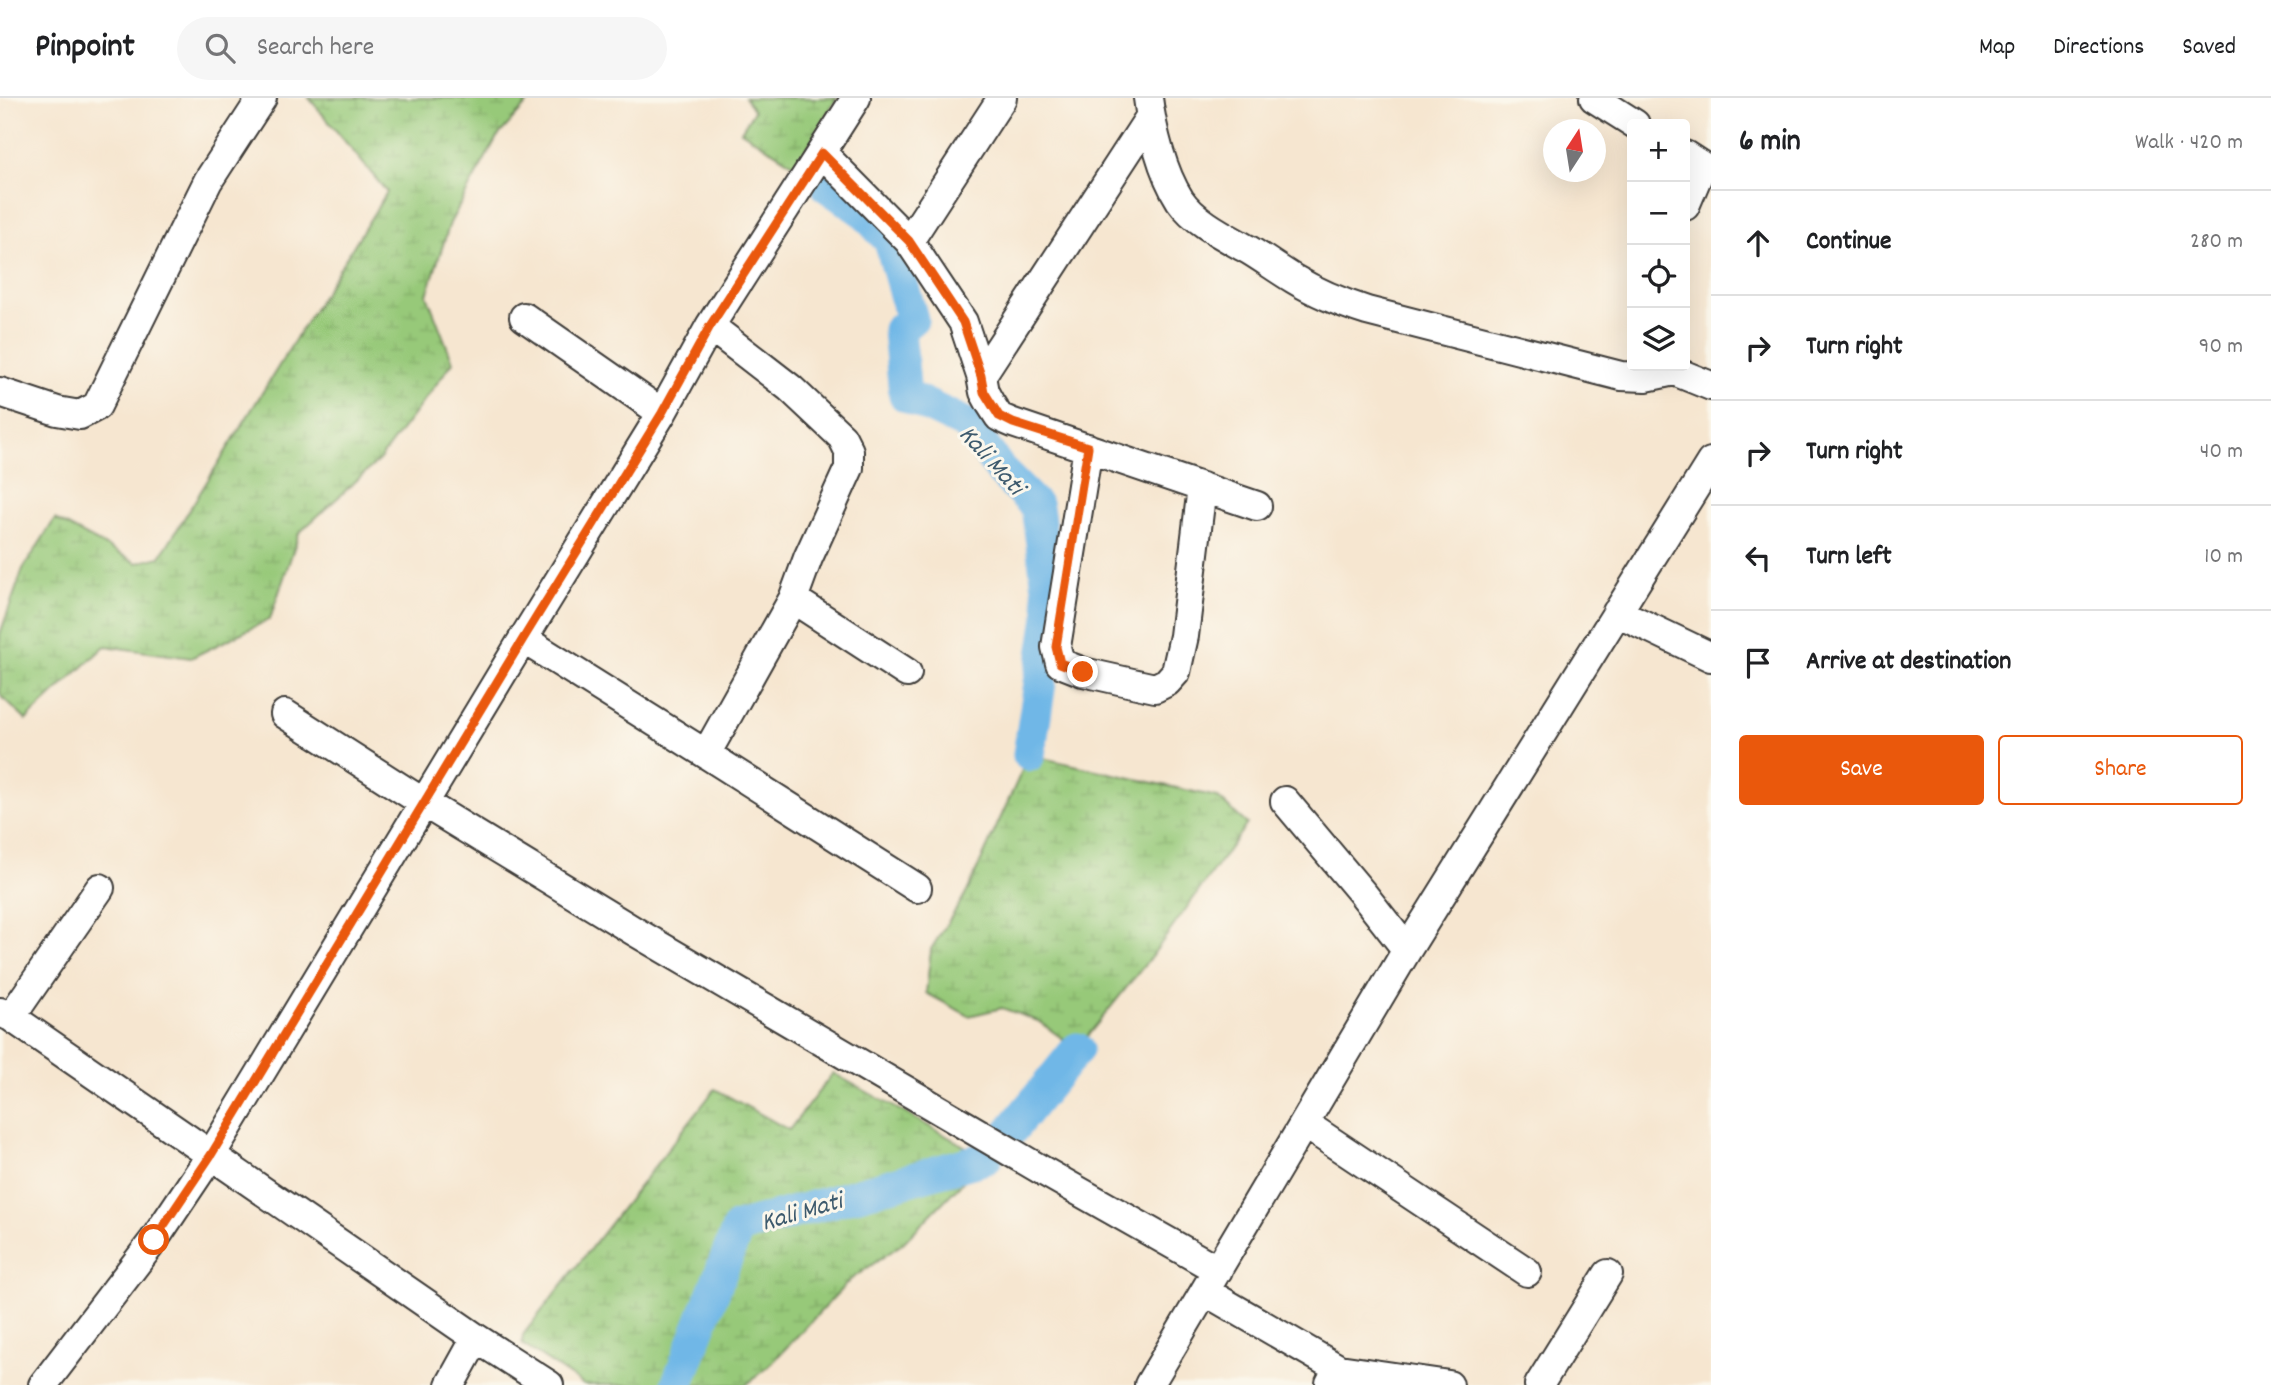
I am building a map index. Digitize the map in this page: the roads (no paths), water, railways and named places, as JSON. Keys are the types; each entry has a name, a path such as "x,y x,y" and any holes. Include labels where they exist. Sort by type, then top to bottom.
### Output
{"street":[{"path":"0,392 57,411 80,415 97,406 208,181 262,98"},
{"path":"43,1385 154,1240 211,1155 662,413 710,326 856,98"},
{"path":"909,241 1002,98"},
{"path":"1594,98 1627,119"},
{"path":"981,376 1149,108"},
{"path":"1149,108 1159,150 1181,201 1194,214 1296,281 1342,303 1367,311 1621,376 1646,377 1663,371"},
{"path":"822,153 909,241 963,322 984,392 999,416 1256,506"},
{"path":"1690,188 1699,157"},
{"path":"524,317 662,413"},
{"path":"706,754 793,599 808,558 849,468 849,451 842,437 790,388 710,326"},
{"path":"1678,371 1711,386"},
{"path":"1088,447 1056,647 1060,663 1083,672 1155,688 1167,682 1176,672 1184,636 1202,488"},
{"path":"1149,1385 1407,950 1711,462"},
{"path":"793,599 907,673"},
{"path":"1617,612 1711,657"},
{"path":"523,639 917,888"},
{"path":"285,713 424,803 634,931 1033,1165 1212,1281 1334,1377 1449,1385"},
{"path":"1285,801 1407,950"},
{"path":"100,888 5,1014 476,1338 549,1385"},
{"path":"1305,1124 1527,1272"},
{"path":"1539,1385 1608,1274"},
{"path":"450,1385 476,1338"}],"waterway":[{"name":"Kali Mati","path":"828,187 864,212 890,241 912,319 899,330 905,395 968,425 1002,472 1037,507 1051,610 1029,755"},
{"name":"Kali Mati","path":"1004,1139 1077,1049"},
{"name":"Kali Mati","path":"677,1385 738,1228 986,1158"}]}
